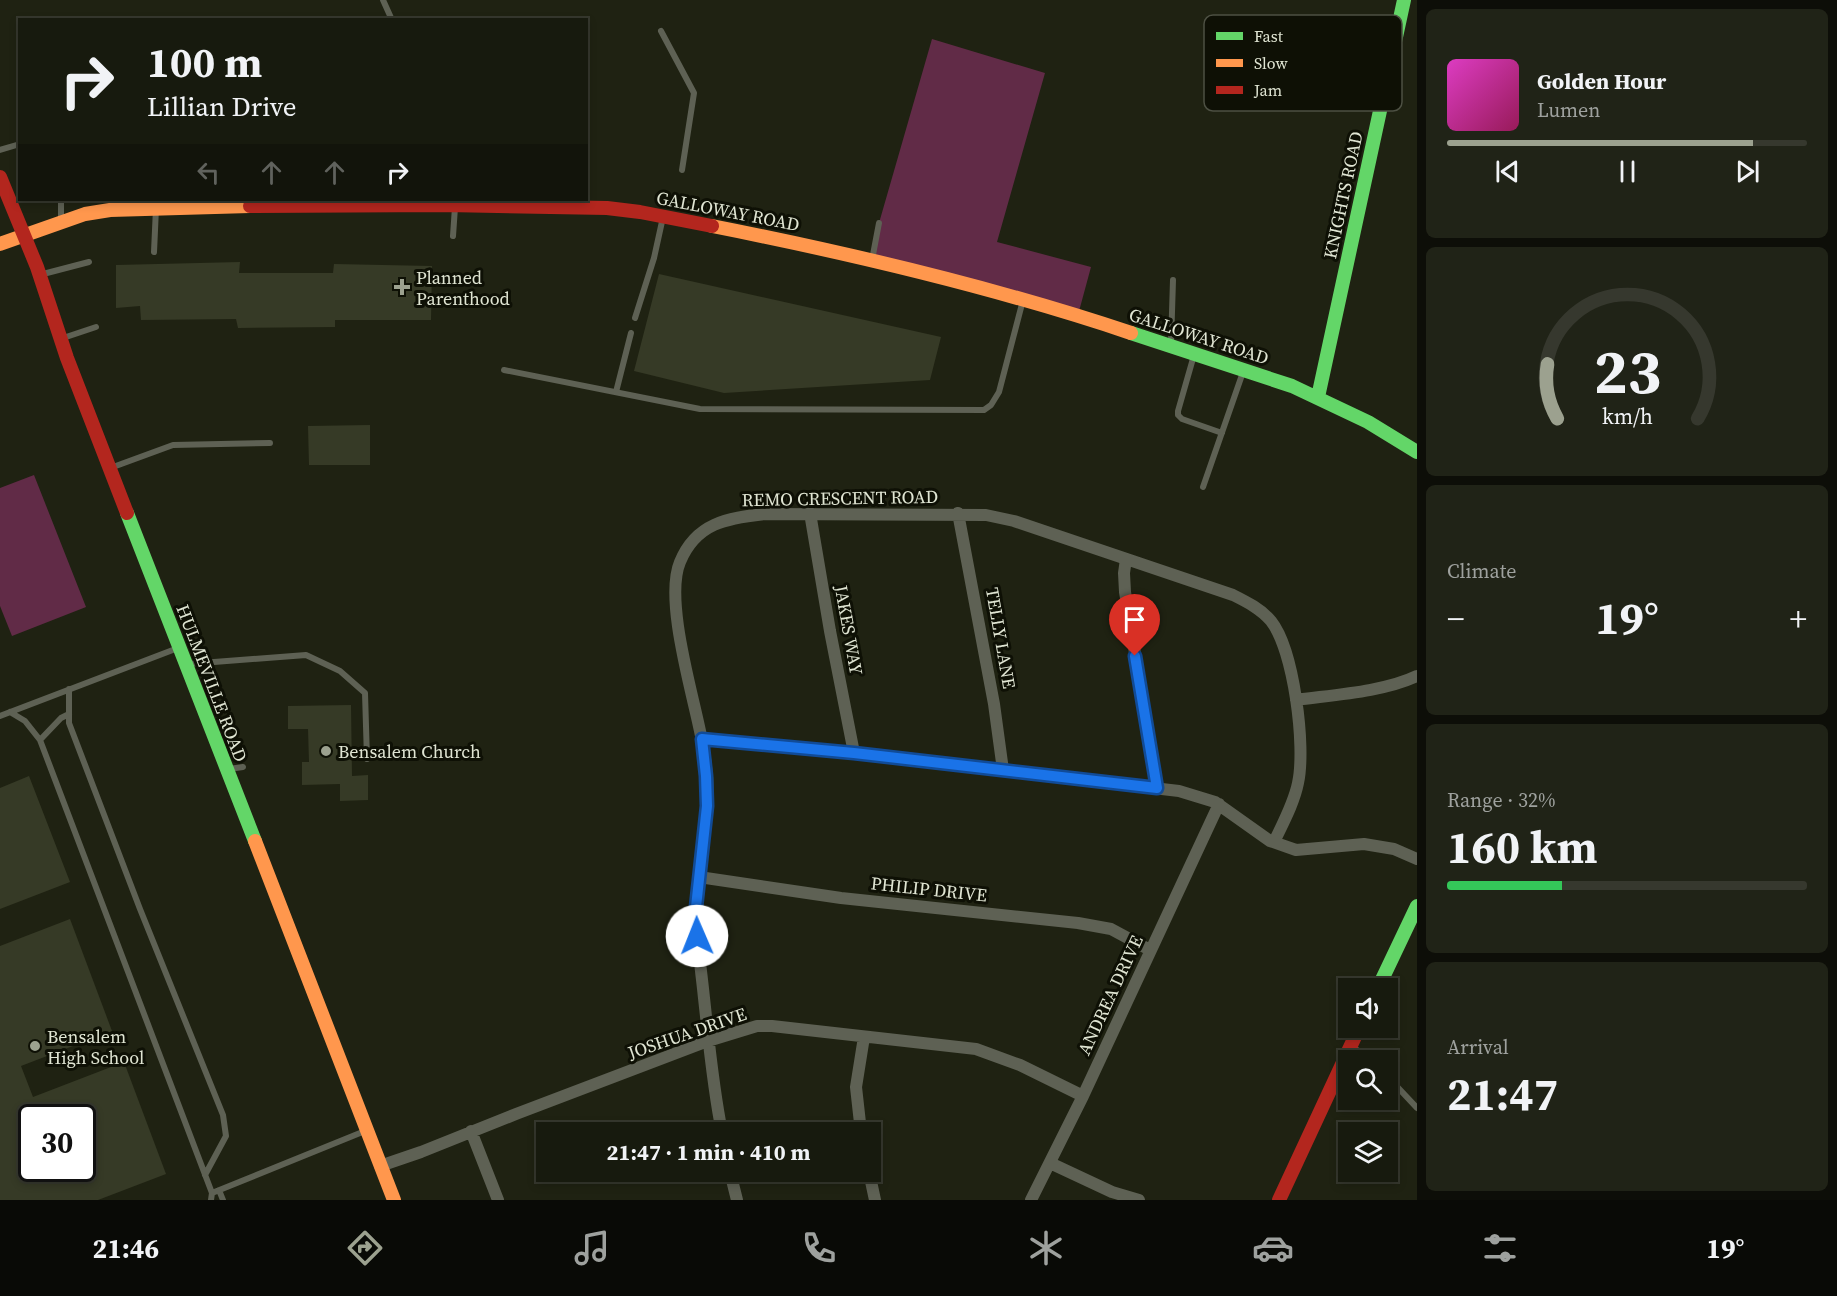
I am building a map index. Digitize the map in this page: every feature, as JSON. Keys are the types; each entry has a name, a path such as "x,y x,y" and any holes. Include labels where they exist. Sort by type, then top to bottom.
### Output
{"main road":[{"name":"KNIGHTS ROAD","path":"1401,15 1404,0"},
{"name":"KNIGHTS ROAD","path":"1318,397 1380,111"},
{"name":"HULMEVILLE ROAD","path":"0,177 40,274 67,358 394,1200"},
{"name":"GALLOWAY ROAD","path":"0,244 61,221 102,211 156,208 454,202 607,208 663,216 872,260 1023,299 1171,345 1318,397 1368,422 1417,452"},
{"path":"1382,978 1417,906"},
{"path":"1279,1200 1355,1038"}],"street":[{"name":"JAKES WAY","path":"810,513 854,753"},
{"name":"TELLY LANE","path":"958,513 994,704 1003,770"},
{"name":"REMO CRESCENT ROAD","path":"720,1122 708,1041 697,936 696,907 707,806 706,776 702,739 681,642 675,600 676,574 680,561 696,537 706,528 718,522 739,517 765,514 986,514 1014,521 1233,595 1263,613 1281,637 1296,700 1301,742 1299,782 1274,843"},
{"path":"1126,559 1125,592 1157,788"},
{"path":"1296,700 1361,691 1406,681 1417,676"},
{"path":"702,739 854,753 1157,788 1198,796 1219,804 1274,843 1296,850 1317,850 1354,845 1383,846 1417,859"},
{"name":"ANDREA DRIVE","path":"1031,1200 1083,1096 1219,804"},
{"name":"PHILIP DRIVE","path":"699,877 864,900 1078,923 1111,930 1150,950"},
{"name":"JOSHUA DRIVE","path":"380,1166 708,1041 764,1026 976,1049 1020,1065 1083,1096"},
{"path":"860,1122 856,1087 864,1037"},
{"path":"471,1131 498,1200"},
{"path":"1050,1163 1112,1192 1139,1200"},
{"path":"732,1182 737,1200"},
{"path":"871,1182 875,1200"}],"lane":[{"path":"383,0 391,18"},
{"path":"661,31 694,93 682,170"},
{"path":"0,150 18,145"},
{"path":"61,201 61,221"},
{"path":"453,237 454,202"},
{"path":"154,252 156,208"},
{"path":"635,318 654,258 663,216"},
{"path":"872,260 879,223"},
{"path":"40,274 89,262"},
{"path":"1171,345 1173,280"},
{"path":"504,370 700,409 984,410 991,405 999,392 1023,299"},
{"path":"62,338 96,327"},
{"path":"616,392 631,333"},
{"path":"1195,353 1178,415 1182,419 1222,433"},
{"path":"1203,486 1244,369"},
{"path":"110,468 172,445 270,443"},
{"path":"0,716 179,648"},
{"path":"185,664 306,655 340,671 365,693 367,759"},
{"path":"69,689 69,723 223,1115 226,1136 206,1175"},
{"path":"10,712 25,721 40,740 206,1175 214,1194 223,1200"},
{"path":"40,740 61,718 69,714"},
{"path":"226,769 243,767"},
{"path":"1351,1046 1357,1050"},
{"path":"1398,1088 1417,1108"},
{"path":"214,1194 367,1130"}],"shaded area":[{"path":"932,39 1045,73 997,242 1091,267 1078,315 872,260 879,223"},
{"path":"34,475 86,607 12,636 0,606 0,488"}],"building":[{"path":"240,262 239,273 333,273 334,264 432,266 431,320 335,320 335,327 238,328 236,319 141,320 140,306 116,308 116,265"},
{"path":"659,274 941,337 930,380 724,393 634,371"},
{"path":"370,425 370,465 309,465 308,426"},
{"path":"351,705 352,776 368,775 368,800 340,801 340,784 302,785 302,762 309,762 308,729 288,729 288,706"},
{"path":"29,776 70,882 0,909 0,788"},
{"name":"Bensalem High School","path":"70,919 112,1031 21,1066 33,1097 124,1062 166,1174 98,1200 0,1200 0,946"}],"traffic: fast":[{"path":"1401,15 1404,0"},
{"path":"1318,397 1380,111"},
{"path":"1131,333 1292,386 1368,422 1417,452"},
{"path":"127,513 255,841"},
{"path":"1383,978 1417,906"}],"traffic: slow":[{"path":"0,244 85,214 110,210 250,206"},
{"path":"712,226 818,248 976,286 1131,333"},
{"path":"255,841 394,1200"}],"traffic: jam":[{"path":"0,177 37,267 67,358 127,513"},
{"path":"250,206 447,205 607,208 712,226"},
{"path":"1279,1200 1354,1038"}],"place":[{"name":"Planned Parenthood","path":"402,287"},
{"name":"Bensalem Church","path":"326,751"},
{"name":"Bensalem High School","path":"35,1046"}],"route":[{"path":"697,936 696,907 707,806 702,739 854,753 1157,788 1135,656"}]}
